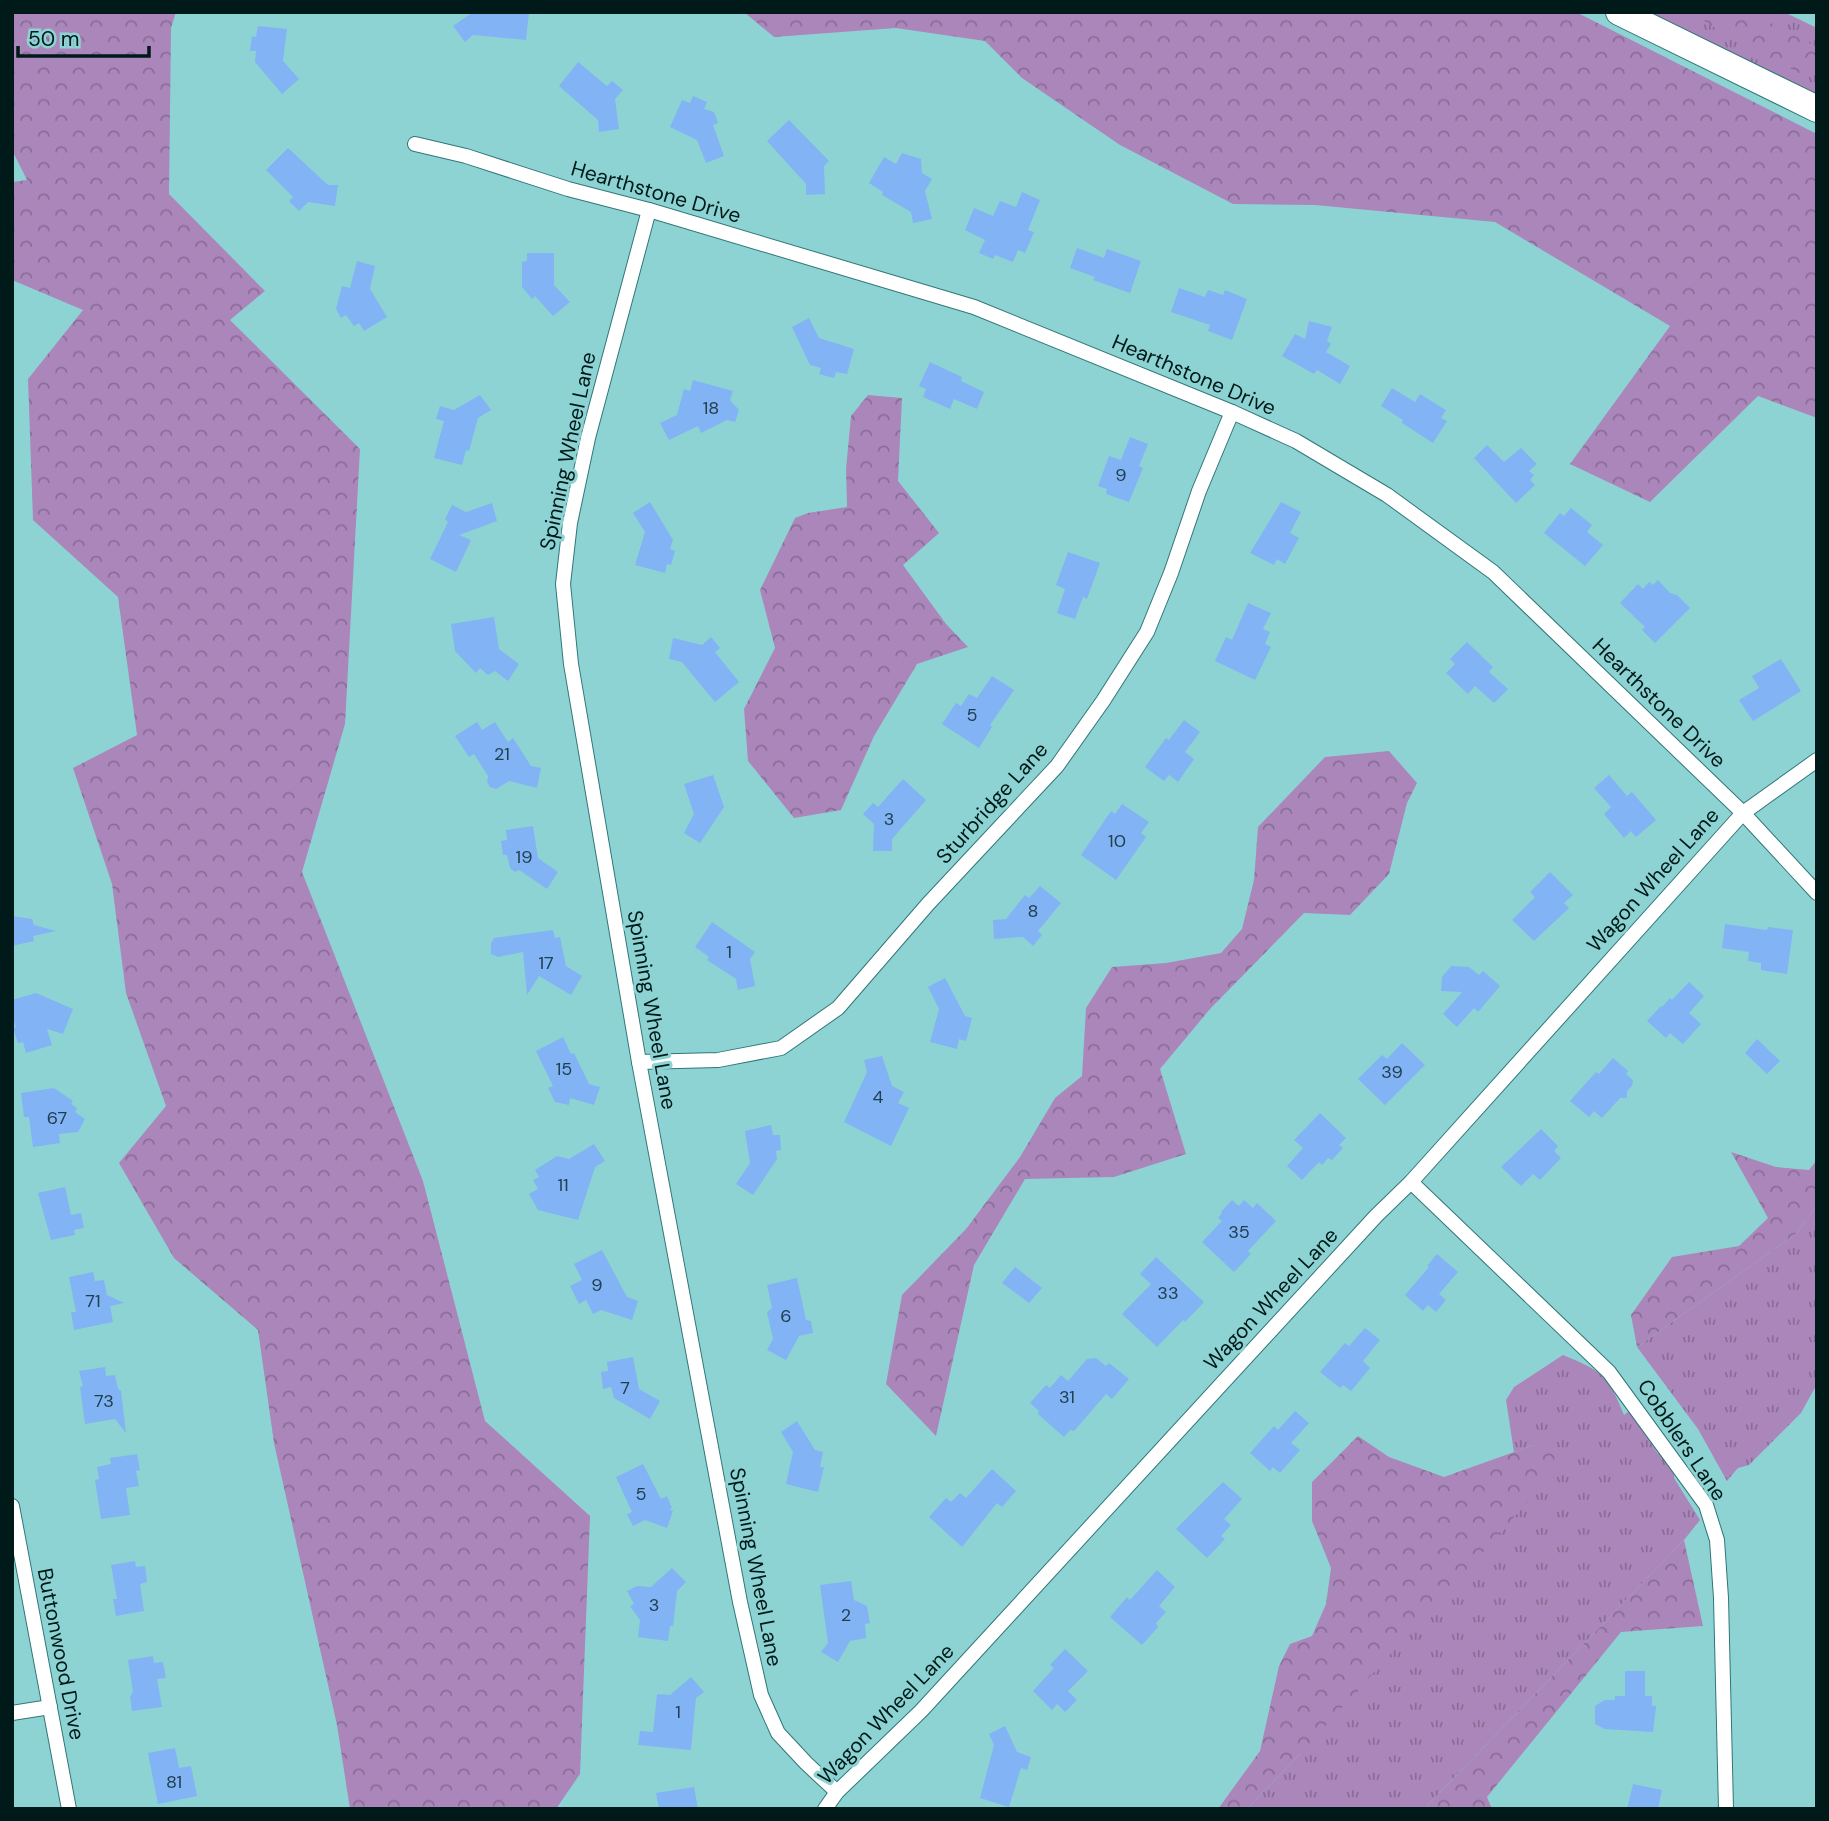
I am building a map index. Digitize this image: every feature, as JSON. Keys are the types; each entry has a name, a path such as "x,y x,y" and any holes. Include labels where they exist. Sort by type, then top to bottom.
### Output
{"highway":[{"path":"1619,12 1817,109"}],"street":[{"name":"Hearthstone Drive","path":"415,144 466,156 974,307 1233,412 1296,441 1387,495 1493,572 1743,813 1817,893"},
{"name":"Spinning Wheel Lane","path":"649,210 588,438 570,523 563,584 571,664 639,1062 738,1589 761,1695 778,1733 837,1792"},
{"name":"Sturbridge Lane","path":"639,1062 718,1060 781,1048 838,1008 928,904 1057,766 1103,701 1147,632 1171,573 1199,491 1233,412"},
{"name":"Wagon Wheel Lane","path":"825,1809 837,1792 921,1711 1376,1216 1411,1182 1743,813 1817,760"},
{"name":"Cobblers Lane","path":"1411,1182 1609,1372 1706,1505 1717,1540 1721,1598 1726,1809"},
{"name":"Buttonwood Drive","path":"12,1506 69,1809"},
{"path":"12,1713 50,1707"}],"green space":[{"path":"12,12 176,12 171,28 169,194 265,291 230,320 360,449 345,724 302,872 423,1181 485,1421 590,1516 580,1774 556,1809 350,1809 337,1725 274,1443 258,1330 174,1258 119,1163 166,1106 126,993 112,884 73,768 137,735 118,597 33,520 28,379 83,310 12,280 12,182 27,180 12,150"},
{"path":"744,12 1576,12 1817,134 1817,418 1758,396 1650,502 1570,464 1670,326 1495,222 1315,205 1233,204 1120,145 1022,78 985,41 896,28 774,37"},
{"path":"1634,12 1784,12 1817,28 1817,102"},
{"path":"1690,12 1750,12 1817,47 1817,72 1801,74 1734,40"},
{"path":"868,395 902,398 898,481 939,533 903,565 946,624 968,647 917,664 874,736 841,810 794,818 748,761 744,709 775,648 760,590 795,518 808,513 847,507 846,469 851,416"},
{"path":"1389,751 1417,783 1407,803 1389,874 1350,915 1304,913 1210,1009 1160,1069 1186,1154 1114,1177 1025,1179 974,1265 936,1436 886,1384 902,1295 966,1229 1020,1157 1055,1098 1082,1076 1086,1008 1112,967 1166,963 1221,953 1242,929 1254,880 1258,827 1325,757"},
{"path":"1731,1152 1776,1167 1809,1170 1817,1160 1817,1205 1797,1233 1637,1347 1631,1315 1672,1257 1739,1246 1768,1218"},
{"path":"1817,1205 1817,1384 1801,1413 1749,1465 1738,1468 1727,1481 1698,1429 1637,1347 1797,1233"},
{"path":"1563,1355 1596,1371 1608,1383 1624,1415 1630,1410 1658,1454 1662,1450 1674,1471 1674,1478 1700,1520 1684,1540 1424,1809 1247,1809 1300,1754 1534,1445 1514,1452 1506,1400 1514,1387"},
{"path":"1358,1436 1389,1457 1444,1477 1534,1445 1556,1449 1552,1475 1300,1754 1247,1809 1218,1809 1260,1751 1279,1666 1290,1644 1312,1636 1326,1604 1331,1568 1312,1521 1312,1482"},
{"path":"1684,1540 1703,1626 1621,1632 1487,1797 1492,1809 1424,1809"}],"building":[{"path":"473,12 529,12 526,40 473,35 465,42 453,26"},
{"path":"258,26 287,29 283,61 299,79 282,94 255,62 256,51 250,51 252,36 256,37"},
{"path":"578,62 607,86 612,81 623,90 615,99 619,129 599,132 598,120 559,86"},
{"path":"693,96 707,102 704,109 714,112 718,123 713,125 724,156 706,163 697,140 670,127 682,100 690,103"},
{"path":"789,120 829,161 824,166 825,194 806,195 806,184 767,141"},
{"path":"288,148 328,185 338,185 335,206 308,202 299,211 289,201 293,197 266,170"},
{"path":"902,153 921,159 922,173 932,179 925,191 932,219 913,223 911,212 882,195 883,192 869,183 884,157 896,164"},
{"path":"1022,192 1040,200 1028,230 1034,232 1025,253 1018,250 1013,262 995,255 993,259 979,253 985,240 965,230 974,208 993,216 1000,201 1016,207"},
{"path":"1077,248 1104,258 1107,249 1141,261 1130,293 1093,280 1095,277 1070,268"},
{"path":"527,253 554,253 554,285 570,302 553,316 535,296 532,299 522,287 522,262 527,261"},
{"path":"357,261 375,266 370,289 387,317 364,331 359,323 354,326 346,315 341,318 336,309 342,286 350,288"},
{"path":"1179,288 1205,297 1208,290 1223,295 1225,290 1247,299 1232,340 1208,331 1210,325 1171,312"},
{"path":"809,318 819,338 854,349 847,374 836,372 834,378 819,374 821,368 810,365 792,327"},
{"path":"1309,321 1332,327 1327,341 1331,344 1326,352 1350,366 1340,384 1317,370 1314,374 1282,356 1295,334 1305,339"},
{"path":"930,362 962,377 961,381 984,392 977,409 954,399 950,409 923,397 926,389 919,386"},
{"path":"693,380 733,391 730,400 739,410 735,422 727,420 701,433 698,426 669,440 660,423 677,415 684,389 690,391"},
{"path":"1392,388 1415,402 1420,394 1446,410 1441,418 1447,421 1433,443 1381,406"},
{"path":"480,395 491,410 478,418 469,451 466,450 462,465 434,458 444,421 436,419 440,406 454,410"},
{"path":"1130,437 1148,444 1139,466 1143,468 1129,502 1106,494 1107,489 1098,486 1109,456 1121,460"},
{"path":"1487,445 1504,462 1521,448 1537,464 1529,471 1534,475 1530,480 1535,485 1516,503 1474,458"},
{"path":"650,502 673,540 670,549 675,551 671,565 667,564 665,573 635,565 645,532 633,513"},
{"path":"1281,502 1301,512 1290,533 1299,538 1285,564 1277,559 1274,565 1250,553"},
{"path":"492,503 497,521 459,535 471,540 456,572 430,559 448,522 445,519 452,505 466,512"},
{"path":"1571,508 1592,525 1587,532 1603,545 1585,566 1544,533 1560,513 1564,516"},
{"path":"1068,552 1100,563 1087,599 1083,597 1075,619 1057,613 1065,589 1056,585"},
{"path":"1658,580 1690,608 1655,643 1642,630 1645,627 1620,603 1638,584 1643,589 1649,582 1653,585"},
{"path":"1248,603 1271,613 1263,629 1270,632 1265,644 1271,647 1255,680 1215,661 1226,637 1232,640"},
{"path":"494,617 499,649 519,664 508,681 495,671 488,675 480,668 476,673 455,651 451,624"},
{"path":"711,637 720,648 715,652 739,682 715,702 682,662 669,659 673,638 702,645"},
{"path":"1467,642 1493,667 1489,672 1508,689 1494,703 1475,686 1468,694 1446,673 1455,664 1450,659"},
{"path":"1781,659 1801,691 1753,721 1739,700 1759,688 1752,676"},
{"path":"992,676 1014,690 990,725 992,727 979,748 942,724 956,703 961,706 969,694 977,698"},
{"path":"1184,720 1200,732 1185,752 1194,759 1178,782 1169,775 1164,781 1145,767 1166,738 1169,740"},
{"path":"477,722 482,730 495,722 508,742 513,738 531,766 541,768 537,788 509,781 496,789 490,787 488,776 474,754 469,757 455,736"},
{"path":"713,775 724,807 700,843 684,833 694,814 684,784"},
{"path":"1609,775 1627,796 1632,792 1656,820 1636,837 1631,831 1624,838 1604,814 1611,807 1594,788"},
{"path":"903,779 926,800 892,839 892,851 873,851 874,824 863,814 873,803 878,807"},
{"path":"1122,804 1149,822 1141,833 1146,837 1116,880 1081,855 1111,811 1115,814"},
{"path":"533,826 538,858 558,872 547,889 519,870 515,872 510,868 507,855 503,855 501,841 507,840 506,830"},
{"path":"1550,872 1573,895 1564,903 1569,908 1534,941 1512,920 1535,897 1530,892"},
{"path":"1040,886 1061,903 1038,931 1042,935 1033,946 1023,937 994,939 993,920 1006,919 1025,895 1029,898"},
{"path":"12,916 32,919 34,925 56,931 33,936 34,941 12,946"},
{"path":"712,922 755,952 750,959 755,986 738,990 736,979 707,960 709,957 695,947"},
{"path":"1725,924 1767,930 1768,927 1793,930 1787,974 1761,970 1761,963 1748,961 1749,952 1722,948"},
{"path":"553,930 555,938 560,937 566,966 582,976 571,995 539,976 527,995 523,952 498,957 491,954 491,943 494,938"},
{"path":"1451,966 1469,967 1479,975 1483,971 1500,986 1478,1012 1474,1008 1457,1027 1443,1014 1462,992 1441,991 1442,977"},
{"path":"945,978 965,1016 972,1018 966,1041 959,1039 957,1049 930,1042 939,1009 928,987"},
{"path":"1689,982 1704,996 1689,1013 1701,1024 1683,1044 1670,1033 1666,1038 1647,1021"},
{"path":"36,993 73,1009 63,1034 47,1029 52,1045 26,1053 23,1042 18,1043 13,1028 16,1027 12,1016 12,1000"},
{"path":"563,1037 589,1084 600,1087 594,1105 570,1098 569,1105 555,1102 548,1088 553,1086 536,1051"},
{"path":"1757,1039 1780,1061 1767,1074 1745,1053"},
{"path":"1402,1043 1425,1065 1385,1105 1358,1079 1382,1055 1387,1059"},
{"path":"882,1056 892,1086 904,1092 898,1103 909,1108 891,1146 844,1122 867,1072 864,1060"},
{"path":"1613,1058 1628,1071 1626,1074 1633,1080 1632,1086 1627,1091 1627,1098 1620,1098 1602,1118 1594,1111 1589,1117 1570,1101 1596,1072 1599,1074"},
{"path":"54,1088 73,1101 71,1104 77,1108 75,1112 85,1119 78,1132 59,1134 60,1143 33,1147 29,1117 24,1117 21,1093"},
{"path":"1320,1113 1346,1138 1339,1145 1343,1148 1332,1160 1328,1158 1322,1165 1319,1162 1302,1180 1287,1166 1303,1148 1294,1140"},
{"path":"771,1125 773,1135 780,1135 781,1150 776,1151 777,1159 753,1195 736,1184 750,1163 745,1131"},
{"path":"1541,1129 1558,1146 1554,1151 1561,1158 1540,1180 1533,1174 1521,1186 1501,1167"},
{"path":"594,1144 605,1161 595,1167 578,1220 538,1210 529,1194 538,1189 533,1180 539,1177 535,1170 557,1156 569,1159"},
{"path":"65,1187 71,1215 81,1213 84,1228 74,1230 75,1235 51,1240 38,1193"},
{"path":"1232,1200 1239,1206 1244,1200 1253,1208 1257,1203 1276,1221 1248,1251 1251,1254 1234,1272 1202,1242 1222,1221 1218,1218"},
{"path":"602,1250 627,1297 638,1301 632,1320 601,1310 593,1314 586,1300 579,1304 570,1286 582,1280 574,1264"},
{"path":"1437,1254 1458,1272 1439,1294 1446,1300 1436,1312 1428,1305 1423,1311 1405,1295"},
{"path":"1156,1257 1204,1302 1157,1347 1122,1314 1151,1284 1140,1274"},
{"path":"1015,1267 1042,1288 1029,1303 1002,1283"},
{"path":"93,1272 95,1281 104,1280 107,1295 124,1303 110,1306 113,1322 74,1330 71,1312 76,1312 69,1277"},
{"path":"797,1278 806,1320 811,1321 813,1333 799,1336 786,1360 767,1350 773,1339 767,1312 772,1308 767,1285"},
{"path":"1365,1328 1380,1340 1363,1361 1370,1368 1351,1391 1343,1385 1340,1388 1320,1372 1345,1343 1349,1346"},
{"path":"633,1357 639,1389 660,1401 650,1419 614,1398 611,1387 603,1389 601,1372 608,1371 607,1362"},
{"path":"1096,1358 1106,1366 1109,1363 1129,1379 1112,1399 1106,1394 1074,1431 1070,1430 1064,1437 1038,1414 1039,1411 1030,1403 1046,1385 1050,1388 1061,1375 1068,1381 1087,1359"},
{"path":"105,1367 106,1376 115,1375 118,1389 121,1391 126,1433 115,1419 85,1424 80,1387 83,1386 79,1371"},
{"path":"1295,1411 1309,1423 1291,1443 1300,1450 1280,1473 1273,1467 1270,1471 1250,1453 1274,1426 1278,1430"},
{"path":"797,1421 815,1450 823,1452 820,1467 824,1467 818,1492 786,1484 793,1452 781,1432"},
{"path":"137,1454 139,1486 126,1488 130,1515 101,1519 95,1480 99,1479 97,1467 111,1464 110,1458"},
{"path":"643,1464 661,1499 667,1496 672,1508 669,1509 673,1511 667,1528 645,1520 633,1526 627,1514 632,1512 616,1477"},
{"path":"992,1469 1016,1491 1002,1507 997,1503 962,1547 929,1517 946,1498 951,1502 960,1493 966,1498"},
{"path":"1223,1482 1242,1499 1224,1519 1231,1525 1221,1536 1225,1539 1207,1558 1176,1529"},
{"path":"135,1561 136,1567 145,1566 147,1582 140,1584 144,1611 116,1616 113,1599 117,1599 111,1565"},
{"path":"672,1568 686,1582 677,1591 673,1626 670,1626 668,1641 638,1637 640,1620 630,1606 634,1604 627,1591 637,1586 651,1587"},
{"path":"1157,1570 1175,1587 1159,1606 1166,1612 1156,1623 1158,1627 1142,1645 1110,1617 1127,1597 1130,1600"},
{"path":"851,1581 854,1600 867,1606 870,1623 865,1624 866,1638 850,1641 838,1662 821,1652 828,1643 820,1585"},
{"path":"1065,1649 1088,1671 1068,1691 1077,1700 1065,1712 1057,1704 1052,1710 1033,1691 1054,1668 1050,1665"},
{"path":"153,1656 154,1663 163,1662 166,1678 157,1679 162,1707 132,1711 130,1696 133,1692 128,1660"},
{"path":"1625,1671 1645,1671 1645,1696 1652,1696 1652,1706 1656,1706 1653,1732 1605,1729 1595,1724 1595,1706 1605,1700 1615,1700 1615,1696 1625,1696"},
{"path":"691,1677 704,1692 696,1698 691,1750 638,1745 640,1731 653,1732 657,1694 670,1695"},
{"path":"1005,1726 1017,1752 1031,1757 1027,1770 1021,1768 1009,1807 980,1798 994,1745 989,1734"},
{"path":"175,1748 179,1768 191,1766 197,1796 158,1804 148,1753"},
{"path":"1633,1784 1662,1790 1658,1809 1627,1809"},
{"path":"694,1787 698,1809 659,1809 656,1793"}]}
